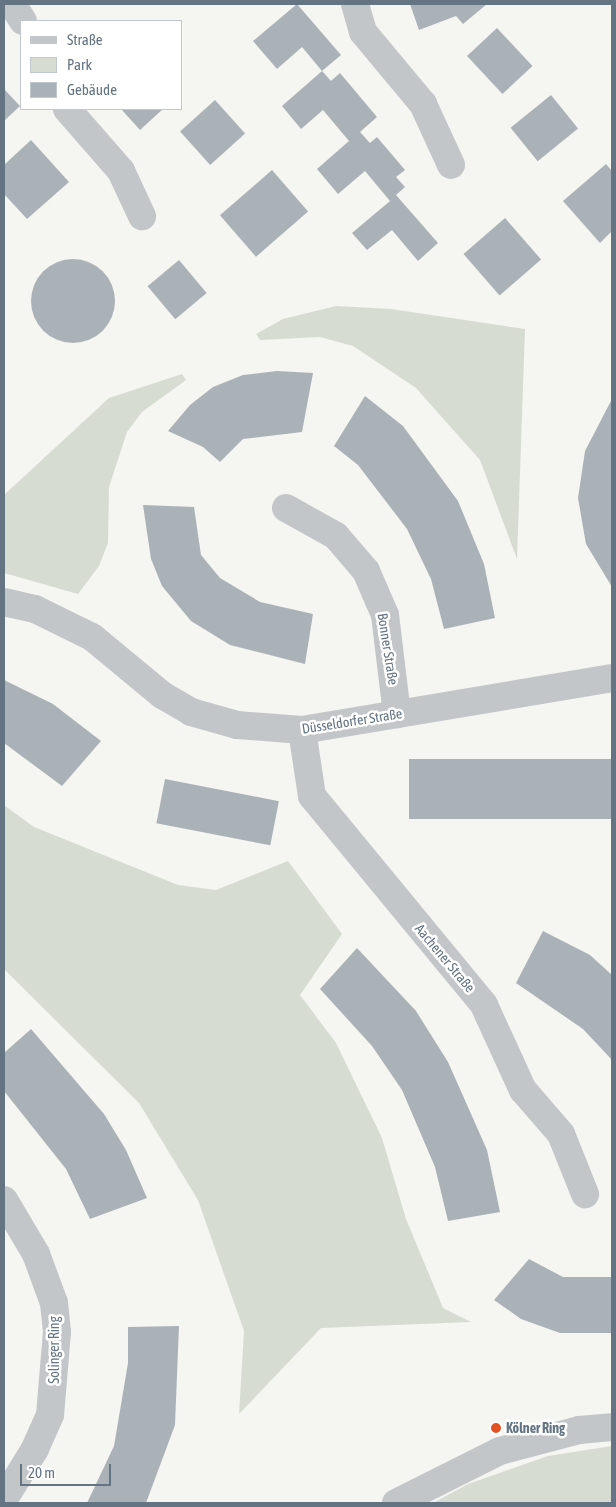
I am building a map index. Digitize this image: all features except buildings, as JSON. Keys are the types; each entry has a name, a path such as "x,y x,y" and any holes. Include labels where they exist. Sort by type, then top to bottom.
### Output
{"street":[{"path":"12,4 22,20"},
{"path":"355,4 363,32 423,104 451,165"},
{"path":"68,110 121,171 142,216"},
{"name":"Bonner Straße","path":"286,508 336,536 366,571 385,615 397,714"},
{"name":"Düsseldorfer Straße","path":"4,602 35,609 92,637 162,695 192,712 237,725 302,730 612,678"},
{"name":"Aachener Straße","path":"302,730 312,796 484,1005 523,1090 561,1134 585,1194"},
{"name":"Solinger Ring","path":"4,1200 36,1254 54,1303 57,1332 50,1415 35,1449 4,1499"},
{"path":"396,1503 500,1451 579,1430 612,1427"}],"green space":[{"path":"336,306 391,309 525,329 517,559 480,460 416,388 353,346 320,337 260,340 256,334 283,319"},
{"path":"182,374 186,380 142,412 127,432 109,487 108,543 99,566 78,594 4,573 4,495 109,398"},
{"path":"4,805 34,827 178,885 216,890 288,861 342,934 300,995 336,1043 382,1138 406,1219 443,1308 471,1322 321,1328 239,1414 244,1331 198,1200 139,1103 4,969"},
{"path":"612,1446 612,1503 433,1503 468,1484 548,1456"}],"place":[{"name":"Kölner Ring","path":"496,1428"}]}
